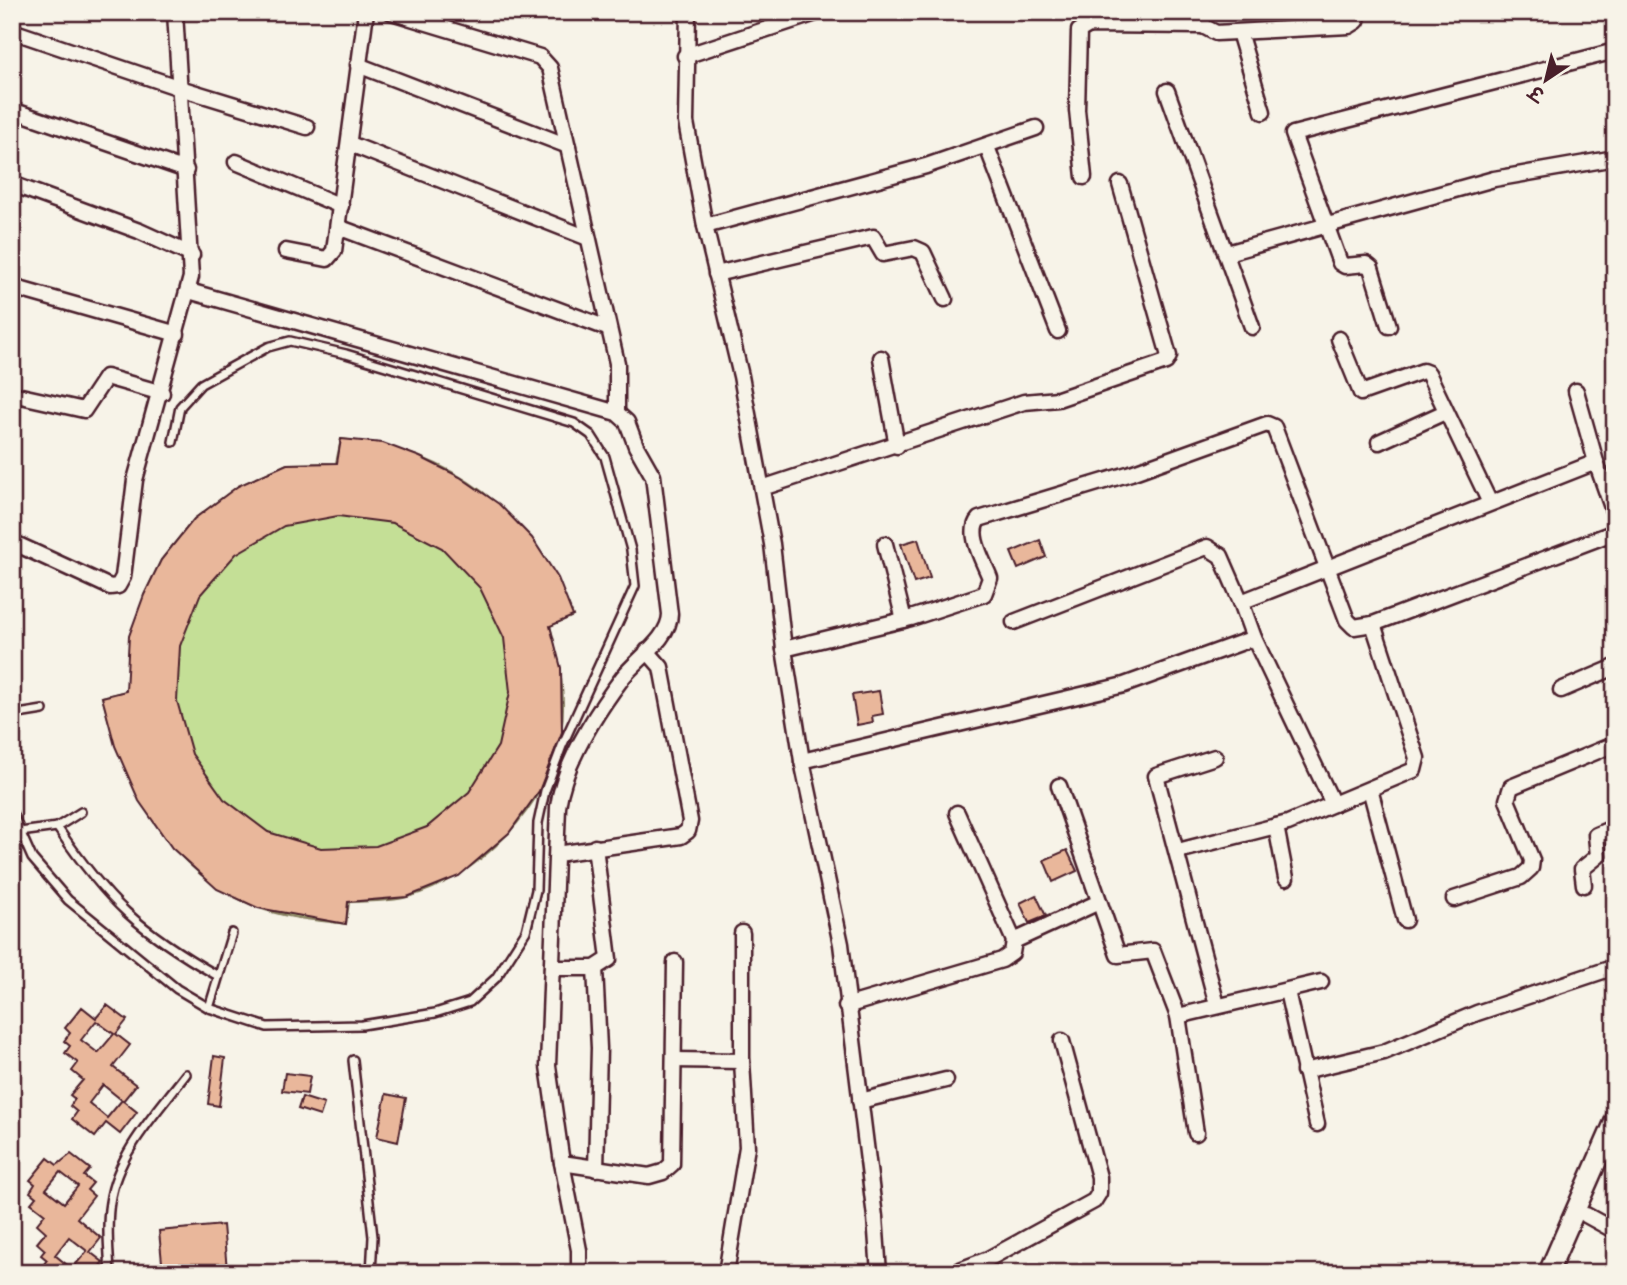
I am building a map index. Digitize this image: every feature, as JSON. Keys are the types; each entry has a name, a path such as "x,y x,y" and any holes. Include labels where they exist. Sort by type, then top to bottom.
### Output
{"street":[{"path":"286,251 327,260 334,251 366,12"},
{"path":"391,12 540,57 550,68 617,363 617,413"},
{"path":"688,12 685,56 686,122 705,226 741,376 772,544 784,649 802,761 829,877 841,944 846,1006 860,1101 879,1273"},
{"path":"685,56 819,12"},
{"path":"1084,177 1077,110 1079,31 1089,25 1203,19 1216,33 1239,32 1349,26 1357,21 1359,12"},
{"path":"12,542 110,587 118,586 123,577 135,480 189,291 192,255 172,13"},
{"path":"12,31 180,88 307,127"},
{"path":"1239,32 1263,112"},
{"path":"1389,326 1371,268 1366,264 1342,264 1293,139 1295,131 1411,106 1615,51"},
{"path":"358,65 568,146"},
{"path":"1167,91 1252,327"},
{"path":"12,110 186,170"},
{"path":"705,226 987,147 1035,128"},
{"path":"350,144 588,238"},
{"path":"987,147 1058,331"},
{"path":"1227,254 1494,179 1615,158"},
{"path":"236,162 341,206"},
{"path":"12,184 139,230 192,255"},
{"path":"762,488 897,446 1024,402 1058,400 1166,362 1169,356 1120,184"},
{"path":"338,227 607,328"},
{"path":"716,274 873,237 883,254 914,248 923,252 945,299"},
{"path":"12,286 177,334"},
{"path":"189,291 617,413 627,422 636,446 653,476 670,618 666,630 615,688 576,755 560,796 548,1066 562,1163 579,1250 579,1273"},
{"path":"1339,339 1359,391 1368,393 1425,372 1490,503"},
{"path":"881,358 897,446"},
{"path":"12,394 84,410 88,408 106,377 162,393"},
{"path":"1576,391 1615,516"},
{"path":"1379,442 1444,412"},
{"path":"784,649 905,620 973,599 987,591 990,578 974,535 974,525 979,519 1131,473 1266,424 1274,427 1349,623 1357,628 1615,532"},
{"path":"1241,602 1596,462"},
{"path":"885,544 905,620"},
{"path":"1014,622 1208,547 1221,556 1254,638 1333,804"},
{"path":"1178,852 1276,826 1409,774 1418,762 1373,624"},
{"path":"802,761 1124,685 1254,638"},
{"path":"557,854 681,836 690,826 661,667 646,651"},
{"path":"1561,690 1615,667"},
{"path":"1454,899 1521,877 1531,868 1532,860 1507,800 1511,787 1615,744"},
{"path":"1215,757 1156,776 1217,1005"},
{"path":"1059,786 1118,956 1153,951 1178,1016 1196,1133"},
{"path":"1370,789 1405,920"},
{"path":"846,1006 1002,960 1012,953 1014,941 957,813"},
{"path":"1276,826 1286,878"},
{"path":"1584,885 1582,869 1598,856 1596,835 1615,827"},
{"path":"552,968 595,968 607,963 609,954 595,847"},
{"path":"1014,941 1099,902"},
{"path":"726,1273 747,1147 742,1061 742,933"},
{"path":"562,1163 649,1176 663,1172 672,1164 675,962"},
{"path":"1304,1072 1384,1052 1476,1013 1615,967"},
{"path":"595,968 599,1048 596,1169"},
{"path":"1178,1016 1321,982"},
{"path":"1287,991 1317,1124"},
{"path":"952,1273 1000,1253 1094,1201 1099,1193 1099,1177 1062,1041"},
{"path":"674,1060 742,1061"},
{"path":"860,1101 946,1080"},
{"path":"1548,1273 1615,1120"},
{"path":"1561,1273 1615,1149"},
{"path":"1586,1215 1615,1231"}],"lane":[{"path":"12,813 32,858 68,900 177,989 209,1008 267,1027 362,1025 451,1009 470,1002 496,978 514,954 533,910 538,823 549,778 631,594 635,571 605,457 584,428 346,354 290,341 268,347 201,384 186,397 176,416 173,442"},
{"path":"12,715 43,709"},
{"path":"20,832 57,827 81,812"},
{"path":"57,827 89,874 132,920 176,952 218,976"},
{"path":"209,1008 232,933"},
{"path":"353,1060 373,1237 371,1273"},
{"path":"111,1272 110,1203 117,1173 132,1146 186,1073"}],"green space":[{"path":"341,439 381,445 419,457 453,472 484,493 511,517 535,546 556,579 573,616 550,626 563,692 563,719 554,760 526,812 484,856 460,874 407,897 349,902 346,924 267,911 225,892 198,872 174,848 137,793 123,762 102,697 126,691 144,595 161,560 194,519 238,486 287,464 336,463"}],"building":[{"path":"341,439 383,443 420,457 460,477 499,504 532,538 558,578 573,616 550,626 561,668 562,732 539,791 509,833 459,876 407,897 348,902 346,924 258,908 217,889 172,848 139,801 115,746 102,697 126,691 129,636 144,595 161,560 194,519 238,486 287,464 337,463","holes":["338,516 393,523 442,548 480,588 504,638 510,692 498,746 469,792 427,827 376,846 321,848 268,832 224,799 192,754 177,701 180,646 200,595 236,554 284,526"]},
{"path":"918,539 930,578 914,583 901,544"},
{"path":"1040,540 1046,557 1018,569 1011,552"},
{"path":"879,691 883,714 872,716 873,722 857,725 852,695"},
{"path":"1067,850 1077,871 1053,882 1044,860"},
{"path":"1036,895 1046,916 1029,923 1020,903"},
{"path":"107,1005 127,1020 116,1034 130,1045 113,1067 136,1085 123,1101 137,1112 120,1134 106,1123 95,1137 72,1119 77,1112 70,1106 75,1099 70,1095 83,1080 72,1071 78,1063 65,1053 70,1046 64,1041 70,1033 65,1028 82,1007 96,1018","holes":["96,1021 114,1034 98,1053 81,1040","103,1085 122,1100 107,1118 89,1103"]},
{"path":"214,1056 225,1058 219,1106 208,1104"},
{"path":"285,1073 310,1076 307,1094 282,1091"},
{"path":"386,1094 406,1098 398,1142 377,1137"},
{"path":"302,1097 324,1104 320,1116 298,1109"},
{"path":"71,1154 90,1169 84,1176 93,1183 87,1190 94,1196 77,1218 101,1238 90,1252 103,1262 94,1273 37,1273 47,1260 41,1255 45,1250 37,1243 46,1232 37,1224 45,1214 31,1203 36,1197 30,1192 35,1184 30,1180 48,1158 57,1165","holes":["60,1172 78,1186 64,1203 46,1189","69,1237 87,1251 72,1269 55,1255"]},
{"path":"223,1225 227,1270 163,1273 159,1231"}]}
